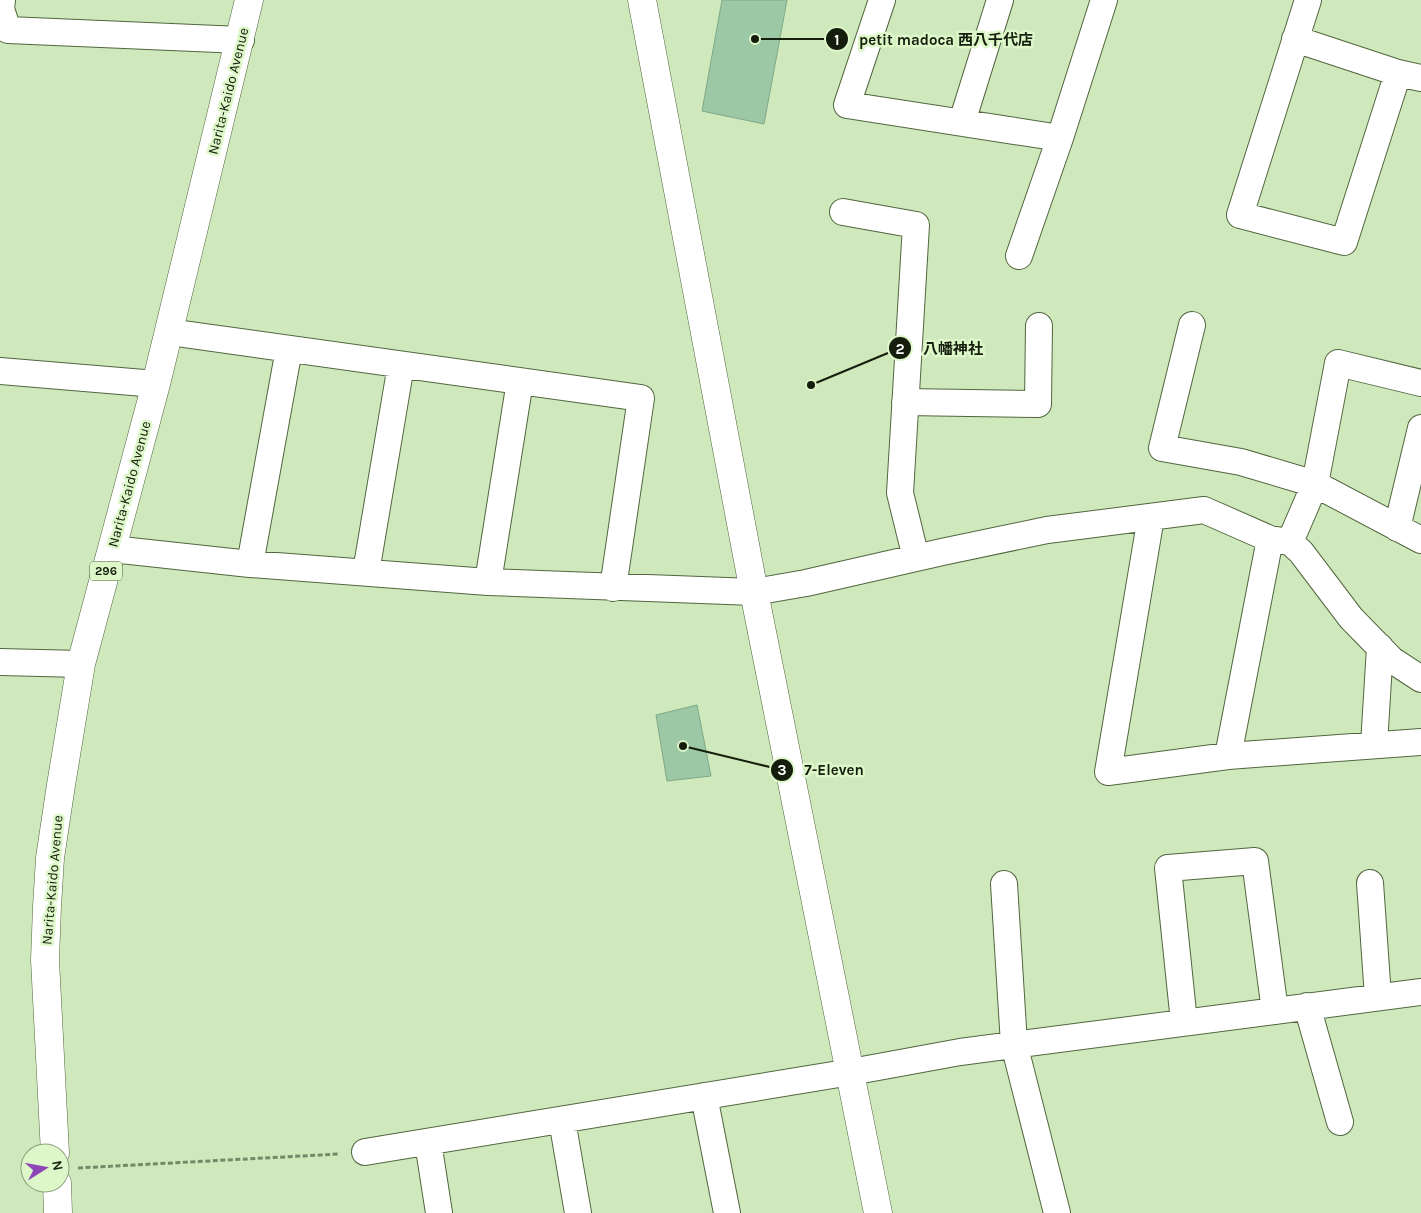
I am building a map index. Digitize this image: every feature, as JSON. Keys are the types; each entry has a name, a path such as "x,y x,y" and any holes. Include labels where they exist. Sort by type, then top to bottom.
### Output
{"main road":[{"name":"Narita-Kaido Avenue","path":"59,1143 47,1023 46,960 50,858 61,785 82,664 156,384 250,0"},
{"path":"642,0 754,592 878,1213"},
{"name":"Narita-Kaido Avenue","path":"58,1213 59,1193"}],"street":[{"path":"882,0 847,105 1060,138"},
{"path":"962,122 1000,0"},
{"path":"1019,256 1060,138 1104,0"},
{"path":"1295,39 1409,76 1344,242 1240,215 1295,39 1308,0"},
{"path":"1,6 8,30 241,40"},
{"path":"843,212 916,225 900,493 916,558"},
{"path":"1192,325 1162,448 1241,462 1315,484 1421,540"},
{"path":"905,402 1038,404 1039,326"},
{"path":"169,332 641,398 613,588"},
{"path":"250,564 289,349"},
{"path":"1228,756 1280,540 1315,484 1338,364 1421,383"},
{"path":"366,572 401,365"},
{"path":"0,371 156,384"},
{"path":"488,582 520,381"},
{"path":"1397,528 1421,428"},
{"path":"112,549 250,564 488,582 754,592 806,583 1047,530 1204,510 1280,540 1301,552 1351,618 1392,660 1421,679"},
{"path":"1150,517 1108,772 1228,756 1421,742"},
{"path":"1374,745 1380,647"},
{"path":"0,662 82,664"},
{"path":"1184,1022 1168,868 1255,861 1275,1010"},
{"path":"1370,883 1378,997"},
{"path":"1004,884 1014,1044 1057,1213"},
{"path":"365,1152 1014,1044 1421,992"},
{"path":"1307,1006 1340,1122"},
{"path":"704,1096 727,1213"},
{"path":"562,1120 578,1213"},
{"path":"428,1142 439,1213"}],"path":[{"path":"70,1168 365,1152"}],"building":[{"path":"722,0 787,0 764,124 702,111"},
{"path":"697,705 711,776 667,781 656,715"}],"place":[{"name":"petit madoca 西八千代店","path":"755,39"},
{"name":"八幡神社","path":"811,385"},
{"name":"7-Eleven","path":"683,746"}]}
